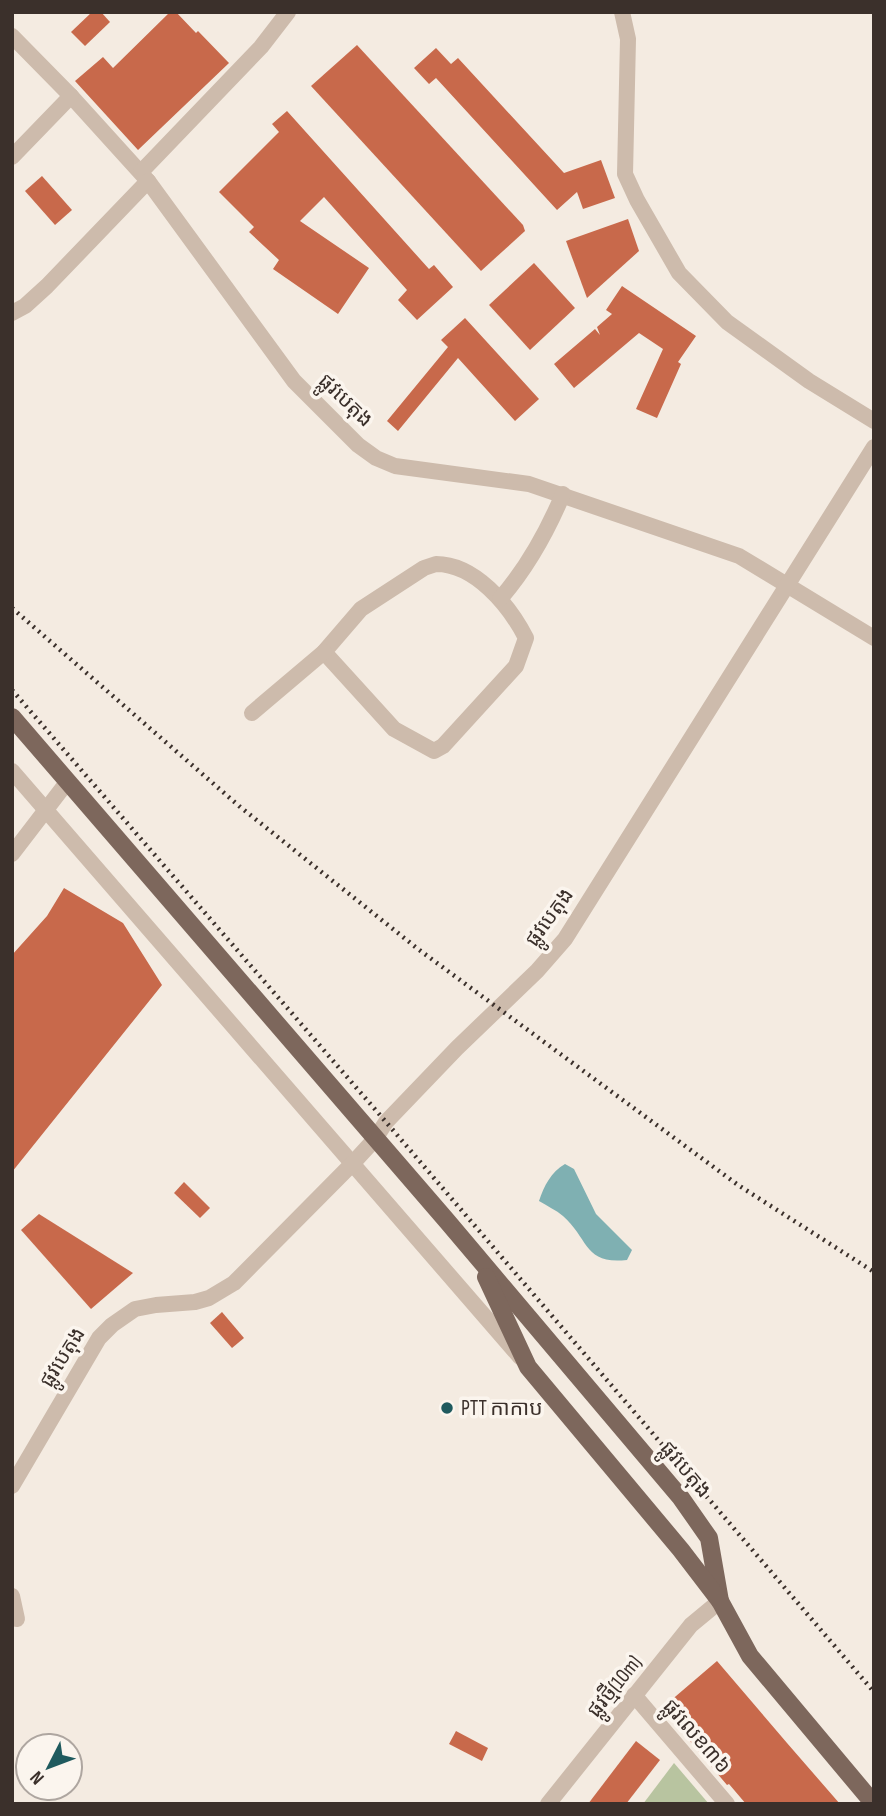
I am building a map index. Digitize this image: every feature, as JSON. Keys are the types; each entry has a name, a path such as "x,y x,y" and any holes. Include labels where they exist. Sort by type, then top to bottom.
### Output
{"main road":[{"name":"ផ្លូវបេតុង","path":"12,717 475,1254 699,1520 709,1538 720,1601"},
{"name":"ផ្លូវបេតុង","path":"475,1254 528,1367 681,1550 720,1601 757,1665 874,1804"}],"street":[{"path":"12,313 25,306 47,286 261,47 288,12"},
{"path":"622,12 628,39 625,174 679,273 727,322 809,382 874,421"},
{"name":"ផ្លូវបេតុង","path":"12,36 145,176 294,381 358,445 376,458 395,466 520,482 563,494 739,556 873,635"},
{"path":"12,157 71,96"},
{"name":"ផ្លូវបេតុង","path":"12,1486 99,1338 111,1325 135,1309 195,1302 209,1298 234,1283 353,1163 386,1122 457,1048 537,971 565,939 874,447"},
{"path":"500,599 526,565 550,525 563,494"},
{"path":"252,713 324,652 362,609 424,568 436,564 449,564 464,570 500,599 526,638 516,666 443,746 434,751 394,729 324,652"},
{"path":"12,771 528,1367"},
{"path":"12,853 68,781"},
{"path":"12,1596 17,1619"},
{"name":"ផ្លូវថ្មី(10m)","path":"548,1804 691,1625 720,1601"},
{"name":"ផ្លូវលេខ៣៦","path":"634,1695 727,1804"}],"green space":[{"path":"674,1763 709,1804 643,1804"}],"water":[{"path":"565,1164 574,1169 596,1214 632,1250 627,1260 613,1260 595,1254 563,1216 539,1201 549,1180"}],"building":[{"path":"92,12 101,12 110,22 85,46 71,32"},
{"path":"170,12 176,12 196,33 198,31 229,63 138,150 75,81 103,57 113,68"},
{"path":"357,45 523,225 525,231 481,271 311,86"},
{"path":"436,48 451,64 458,58 564,173 601,160 615,198 583,209 577,192 557,210 436,78 429,84 414,68"},
{"path":"287,111 429,269 434,265 453,287 417,320 398,300 407,290 324,197 300,221 369,268 338,314 273,269 279,260 249,232 254,227 219,192 279,132 272,124"},
{"path":"42,176 72,210 55,225 25,191"},
{"path":"628,219 639,251 587,298 566,241"},
{"path":"534,263 575,308 530,350 489,305"},
{"path":"622,286 696,336 678,362 681,364 657,418 636,409 663,349 639,333 574,388 554,364 595,329 600,335 597,327 612,314 606,310"},
{"path":"465,318 539,399 515,421 458,358 398,431 387,421 448,347 441,340"},
{"path":"64,888 123,923 162,985 12,1172 12,955 47,916"},
{"path":"184,1182 210,1208 200,1218 174,1193"},
{"path":"39,1214 133,1273 91,1309 21,1230"},
{"path":"222,1312 244,1338 232,1348 210,1323"},
{"path":"717,1661 840,1804 746,1804 729,1784 727,1785 662,1708"},
{"path":"456,1731 488,1748 482,1761 449,1744"},
{"path":"636,1741 660,1760 626,1804 588,1804"}],"railway":[{"path":"12,608 239,806 418,949 738,1185 874,1272"},
{"path":"12,690 874,1692"}],"place":[{"name":"PTT កាកាប","path":"447,1408"}]}
